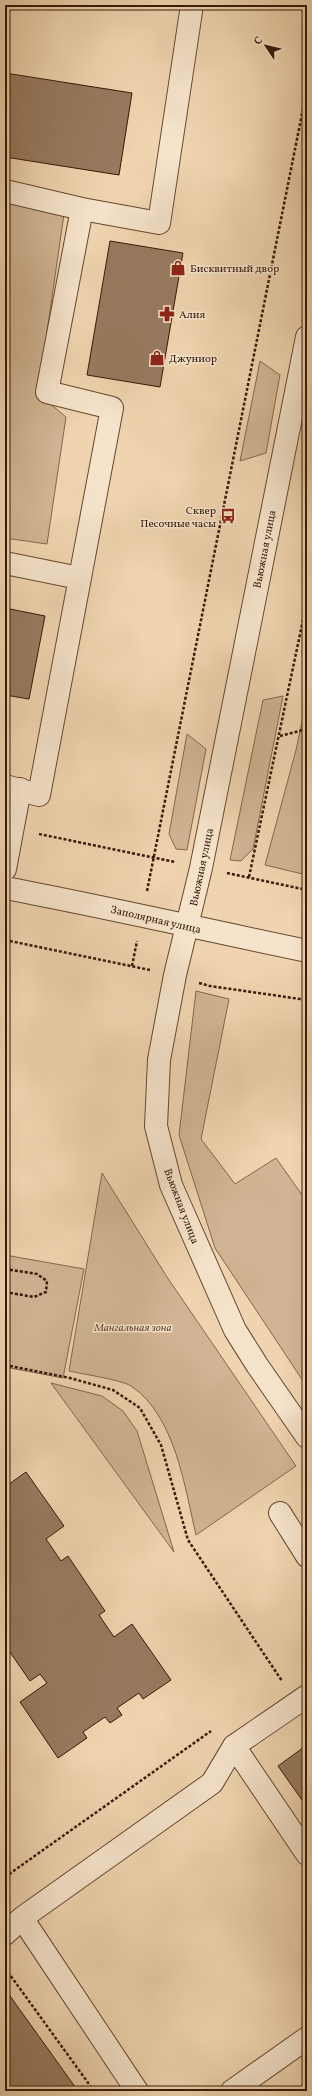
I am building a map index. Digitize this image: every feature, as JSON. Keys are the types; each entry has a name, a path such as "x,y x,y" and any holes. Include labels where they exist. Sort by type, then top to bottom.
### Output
{"street":[{"path":"5,191 82,209 158,223 192,5"},
{"path":"5,869 12,829 12,788 38,795 112,408 47,392 82,209"},
{"name":"Вьюжная улица","path":"307,337 201,868 175,975 159,1060 156,1126 171,1184 202,1259 235,1330 307,1438"},
{"path":"5,563 79,578"},
{"name":"Заполярная улица","path":"5,888 142,914 188,926 307,951"},
{"path":"280,1513 307,1556"},
{"path":"5,1934 22,1918 212,1783 234,1746 307,1696"},
{"path":"234,1746 307,1854"},
{"path":"22,1918 137,2091"},
{"path":"232,2091 307,2038"}],"path":[{"path":"132,966 307,89"},
{"path":"249,877 280,736 307,601"},
{"path":"280,736 307,729"},
{"path":"12,829 307,890"},
{"path":"5,940 175,975 210,986 307,1000"},
{"path":"5,1269 37,1274 47,1280 46,1292 34,1297 5,1292"},
{"path":"5,1365 70,1378 113,1390 140,1408 161,1445 188,1540 283,1680 277,1685"},
{"path":"5,1877 212,1730"},
{"path":"5,1968 94,2091"}],"green space":[{"path":"5,202 64,214 38,394 66,417 47,544 5,538"},
{"path":"260,361 280,375 266,453 240,461"},
{"path":"283,696 253,849 241,861 230,860 263,700"},
{"path":"307,698 307,875 265,865 296,750"},
{"path":"187,734 206,749 187,850 176,849 169,834"},
{"path":"196,991 229,999 201,1139 235,1184 276,1158 307,1202 307,1387 215,1248 179,1135"},
{"name":"Мангальная зона","path":"102,1173 167,1277 296,1466 196,1535 176,1454 168,1433 158,1415 146,1399 131,1386 126,1384 111,1379 69,1371"},
{"path":"5,1255 84,1269 63,1378 5,1367"},
{"path":"51,1383 102,1396 123,1411 137,1431 174,1552"}],"building":[{"path":"5,73 132,93 119,175 5,157"},
{"path":"110,241 183,253 160,387 87,375"},
{"path":"5,608 45,616 29,699 5,695"},
{"path":"26,1472 64,1526 46,1539 61,1561 68,1556 105,1611 99,1615 114,1637 132,1624 171,1680 143,1699 139,1693 117,1708 122,1715 110,1723 105,1717 83,1732 87,1738 58,1758 20,1702 47,1683 40,1674 30,1681 5,1645 5,1487"},
{"path":"307,1745 307,1807 278,1766"},
{"path":"5,1989 48,2049 78,2091 5,2091"}],"place":[{"name":"Бисквитный двор","path":"178,268"},
{"name":"Алия","path":"167,314"},
{"name":"Джуниор","path":"157,358"},
{"name":"Сквер Песочные часы","path":"228,516"}]}
